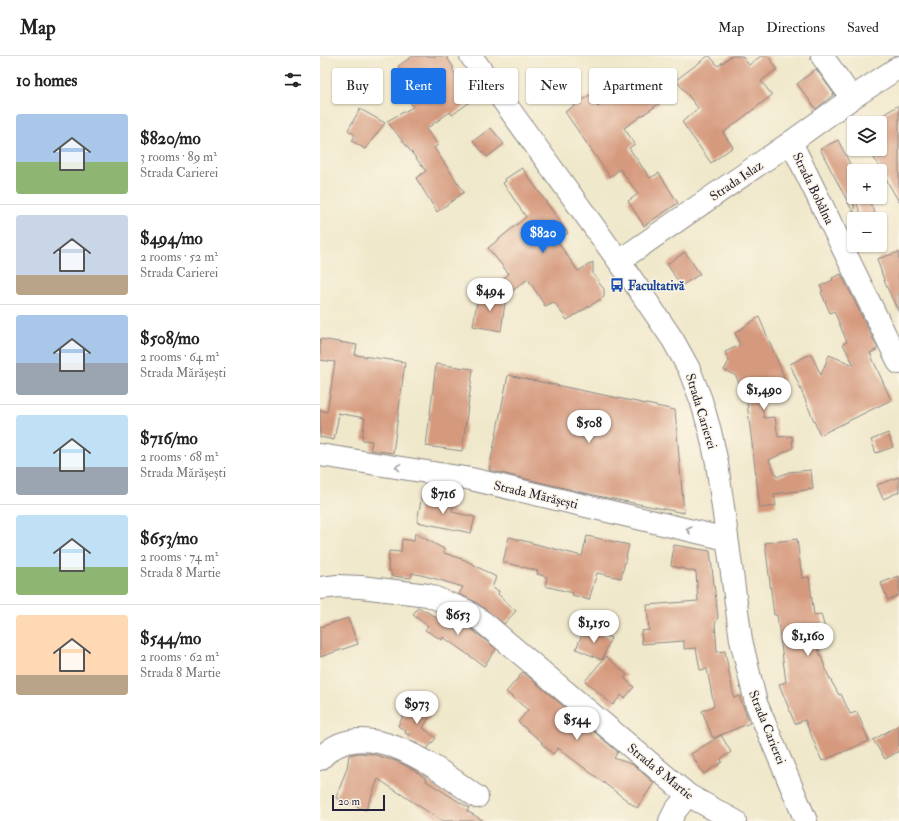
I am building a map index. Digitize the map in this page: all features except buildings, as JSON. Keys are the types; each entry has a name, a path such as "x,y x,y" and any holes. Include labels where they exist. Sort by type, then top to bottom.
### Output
{"street":[{"name":"Strada Carierei","path":"471,56 618,261 673,340 689,369 710,431 717,464 741,640 756,703 806,821"},
{"path":"822,56 852,98"},
{"name":"Strada Islaz","path":"618,261 899,67"},
{"name":"Strada Bobâlna","path":"791,142 899,363"},
{"name":"Strada Mărășești","path":"320,456 471,479 727,539"},
{"name":"Strada 8 Martie","path":"320,588 338,586 428,595 466,610 483,622 688,795 735,821"},
{"path":"320,759 326,752 345,742 366,740 392,745 424,760 477,797"},
{"path":"670,821 675,811 688,795"}],"place":[{"name":"Facultativă","path":"617,285"}]}
